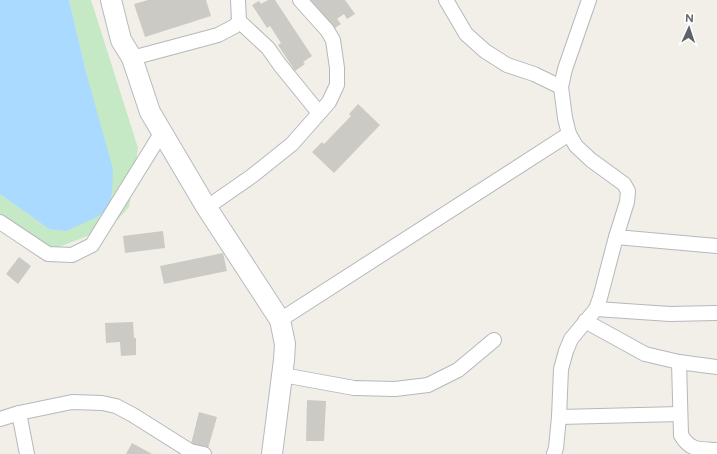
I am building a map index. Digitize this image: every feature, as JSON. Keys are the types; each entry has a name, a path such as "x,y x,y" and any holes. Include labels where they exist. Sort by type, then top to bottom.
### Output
{"street":[{"path":"112,0 121,40 132,58 150,112 206,208 280,320 285,344 283,375 278,402 272,454"},
{"path":"132,58 218,35 235,26 239,21 238,0"},
{"path":"206,208 252,176 292,144 329,102 337,85 336,54 333,40 327,30 300,0"},
{"path":"446,0 466,34 485,51 507,65 534,74 561,87"},
{"path":"554,454 559,417 561,369 566,351 572,339 596,309 627,202 628,191 624,184 590,160 576,146 569,134 565,118 561,87 565,69 589,0"},
{"path":"239,21 268,48 319,113"},
{"path":"0,222 48,254 72,255 92,245 162,132"},
{"path":"280,320 569,134"},
{"path":"616,237 717,246"},
{"path":"596,309 670,314 717,313"},
{"path":"585,321 645,354 679,362 717,367"},
{"path":"283,375 354,388 395,389 428,385 458,370 494,340"},
{"path":"679,362 681,435 686,443 692,448 717,450"},
{"path":"0,419 19,413 72,402 102,403 116,406 190,451 204,454"},
{"path":"19,413 27,454"},
{"path":"559,417 680,414"}],"green space":[{"path":"69,0 91,0 138,148 129,207 111,227 51,250 0,219 0,194 49,229 87,76"}],"water":[{"path":"0,0 69,0 87,76 113,169 112,193 108,210 95,218 66,231 49,229 0,194"}],"building":[{"path":"148,0 206,0 211,16 145,37 134,4"},
{"path":"268,0 275,0 312,56 303,62 305,64 295,71 278,45 281,43 270,26 267,28 252,5 259,1 261,4"},
{"path":"311,0 345,0 355,14 347,19 344,14 337,19 341,24 332,30"},
{"path":"358,104 380,125 334,173 312,152 322,142 324,144 351,116 349,114"},
{"path":"163,231 165,248 125,253 123,236"},
{"path":"223,253 227,271 164,284 160,266"},
{"path":"19,257 31,266 18,284 6,274"},
{"path":"133,322 134,338 136,338 136,355 121,356 120,342 106,343 105,323"},
{"path":"307,400 326,401 324,441 306,441"},
{"path":"199,412 217,417 207,452 190,448"},
{"path":"132,443 152,454 126,454"}]}
